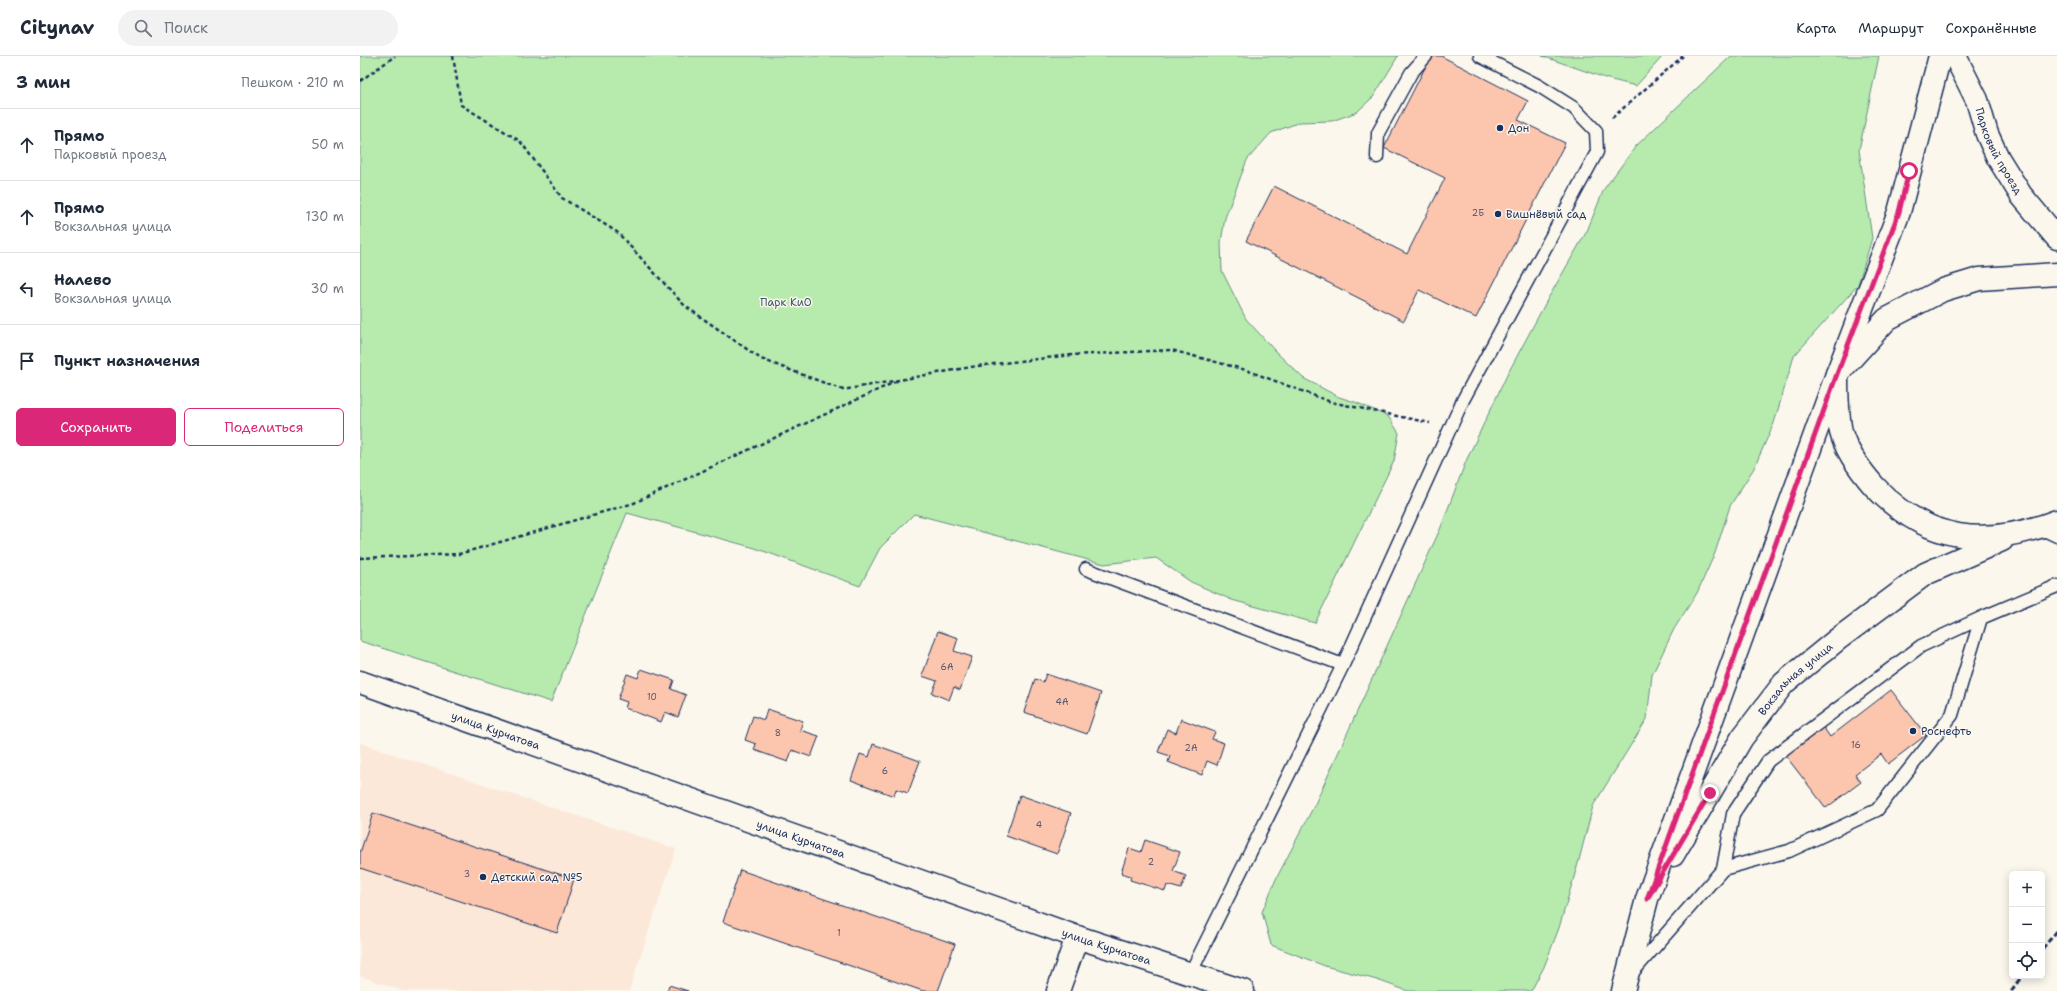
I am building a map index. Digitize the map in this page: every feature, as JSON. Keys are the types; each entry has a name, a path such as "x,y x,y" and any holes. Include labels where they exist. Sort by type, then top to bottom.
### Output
{"main road":[{"path":"1940,56 1899,212 1837,374 1837,408 1842,433 1865,476 1901,511 1927,527 1948,534 1966,537 2017,533 2051,528"},
{"name":"Парковый проезд","path":"1955,56 1977,100 1987,134 1998,158 2021,195 2057,238"},
{"path":"1837,374 1887,319 1943,290 1980,279 2057,274"},
{"name":"Вокзальная улица","path":"1625,985 1647,899 1837,374"},
{"name":"Вокзальная улица","path":"1647,899 1742,738 1784,684 1838,639 1925,574 2017,533"},
{"name":"улица Курчатова","path":"360,682 1077,937 1243,991"},
{"path":"1058,991 1077,937"}],"lane":[{"path":"1377,157 1378,133 1411,73 1426,56"},
{"path":"1190,974 1343,665 1452,428 1463,400 1597,152 1596,131 1568,104 1539,86 1480,56"},
{"path":"1086,569 1343,665"},
{"path":"1625,985 1723,869 1733,814 1768,760 1922,646 1981,618 2057,586"},
{"path":"1723,869 1789,851 1877,810 1952,715 1981,618"}],"path":[{"path":"360,81 395,56"},
{"path":"453,56 461,105 520,141 562,198 617,232 685,306 761,359 843,390 977,366 1065,356 1171,350 1246,370 1332,402 1452,428"},
{"path":"1596,131 1683,56"},
{"path":"360,558 459,554 634,503 902,379"}],"shaded area":[{"path":"360,743 676,849 629,991 404,991 360,976"}],"green space":[{"name":"Парк КиО","path":"360,56 1398,56 1374,96 1357,112 1332,121 1300,122 1271,133 1247,160 1225,218 1221,242 1222,271 1246,319 1275,351 1303,378 1339,397 1388,416 1399,433 1394,461 1315,623 1232,600 1191,582 1156,558 1104,564 914,514 880,548 860,586 755,548 627,513 551,702 360,641"},
{"path":"1542,56 1663,56 1636,86 1608,79"},
{"path":"1731,56 1879,56 1859,150 1872,238 1858,285 1794,356 1774,423 1754,468 1730,506 1715,553 1697,593 1674,629 1652,675 1647,719 1593,806 1559,928 1544,967 1531,991 1408,991 1377,980 1325,966 1271,945 1262,912 1276,879 1315,804 1441,527 1466,461 1507,375 1546,302 1587,231 1604,189 1636,146"}],"building":[{"path":"1431,56 1441,56 1528,101 1518,120 1565,143 1476,318 1419,290 1404,321 1246,241 1274,186 1407,254 1445,178 1384,148"},
{"path":"938,631 958,638 954,651 972,657 960,690 954,687 949,700 932,693 937,681 922,676"},
{"path":"641,669 674,680 671,689 686,695 678,717 665,712 661,722 625,708 627,702 618,699 627,674 638,678"},
{"path":"1046,674 1101,693 1087,734 1024,712 1035,679 1043,682"},
{"path":"1891,690 1926,735 1888,764 1881,754 1855,774 1861,782 1826,808 1785,755 1823,727 1830,737"},
{"path":"767,709 803,721 800,730 819,736 811,757 792,750 788,762 754,750 756,744 745,740 753,716 764,720"},
{"path":"1181,719 1215,732 1212,739 1224,743 1217,765 1207,761 1202,775 1168,762 1170,756 1158,752 1167,729 1176,733"},
{"path":"873,744 920,761 908,793 896,789 894,796 851,780 860,754 869,757"},
{"path":"1020,795 1071,813 1057,854 1006,836"},
{"path":"373,813 574,879 557,933 360,868 360,853"},
{"path":"1145,840 1180,852 1173,871 1186,876 1181,889 1167,885 1165,891 1130,880 1131,876 1121,873 1129,848 1141,852"},
{"path":"740,870 955,944 938,991 923,991 723,922"},
{"path":"669,985 688,991 667,991"}],"railway":[{"path":"2045,945 2057,931"},
{"path":"2011,991 2020,979"}],"place":[{"name":"Дон","path":"1500,128"},
{"name":"Вишнёвый сад","path":"1498,214"},
{"name":"Роснефть","path":"1913,731"},
{"name":"Детский сад №5","path":"483,877"}],"route":[{"path":"1710,793 1647,899 1837,374 1899,212 1909,171"}]}
